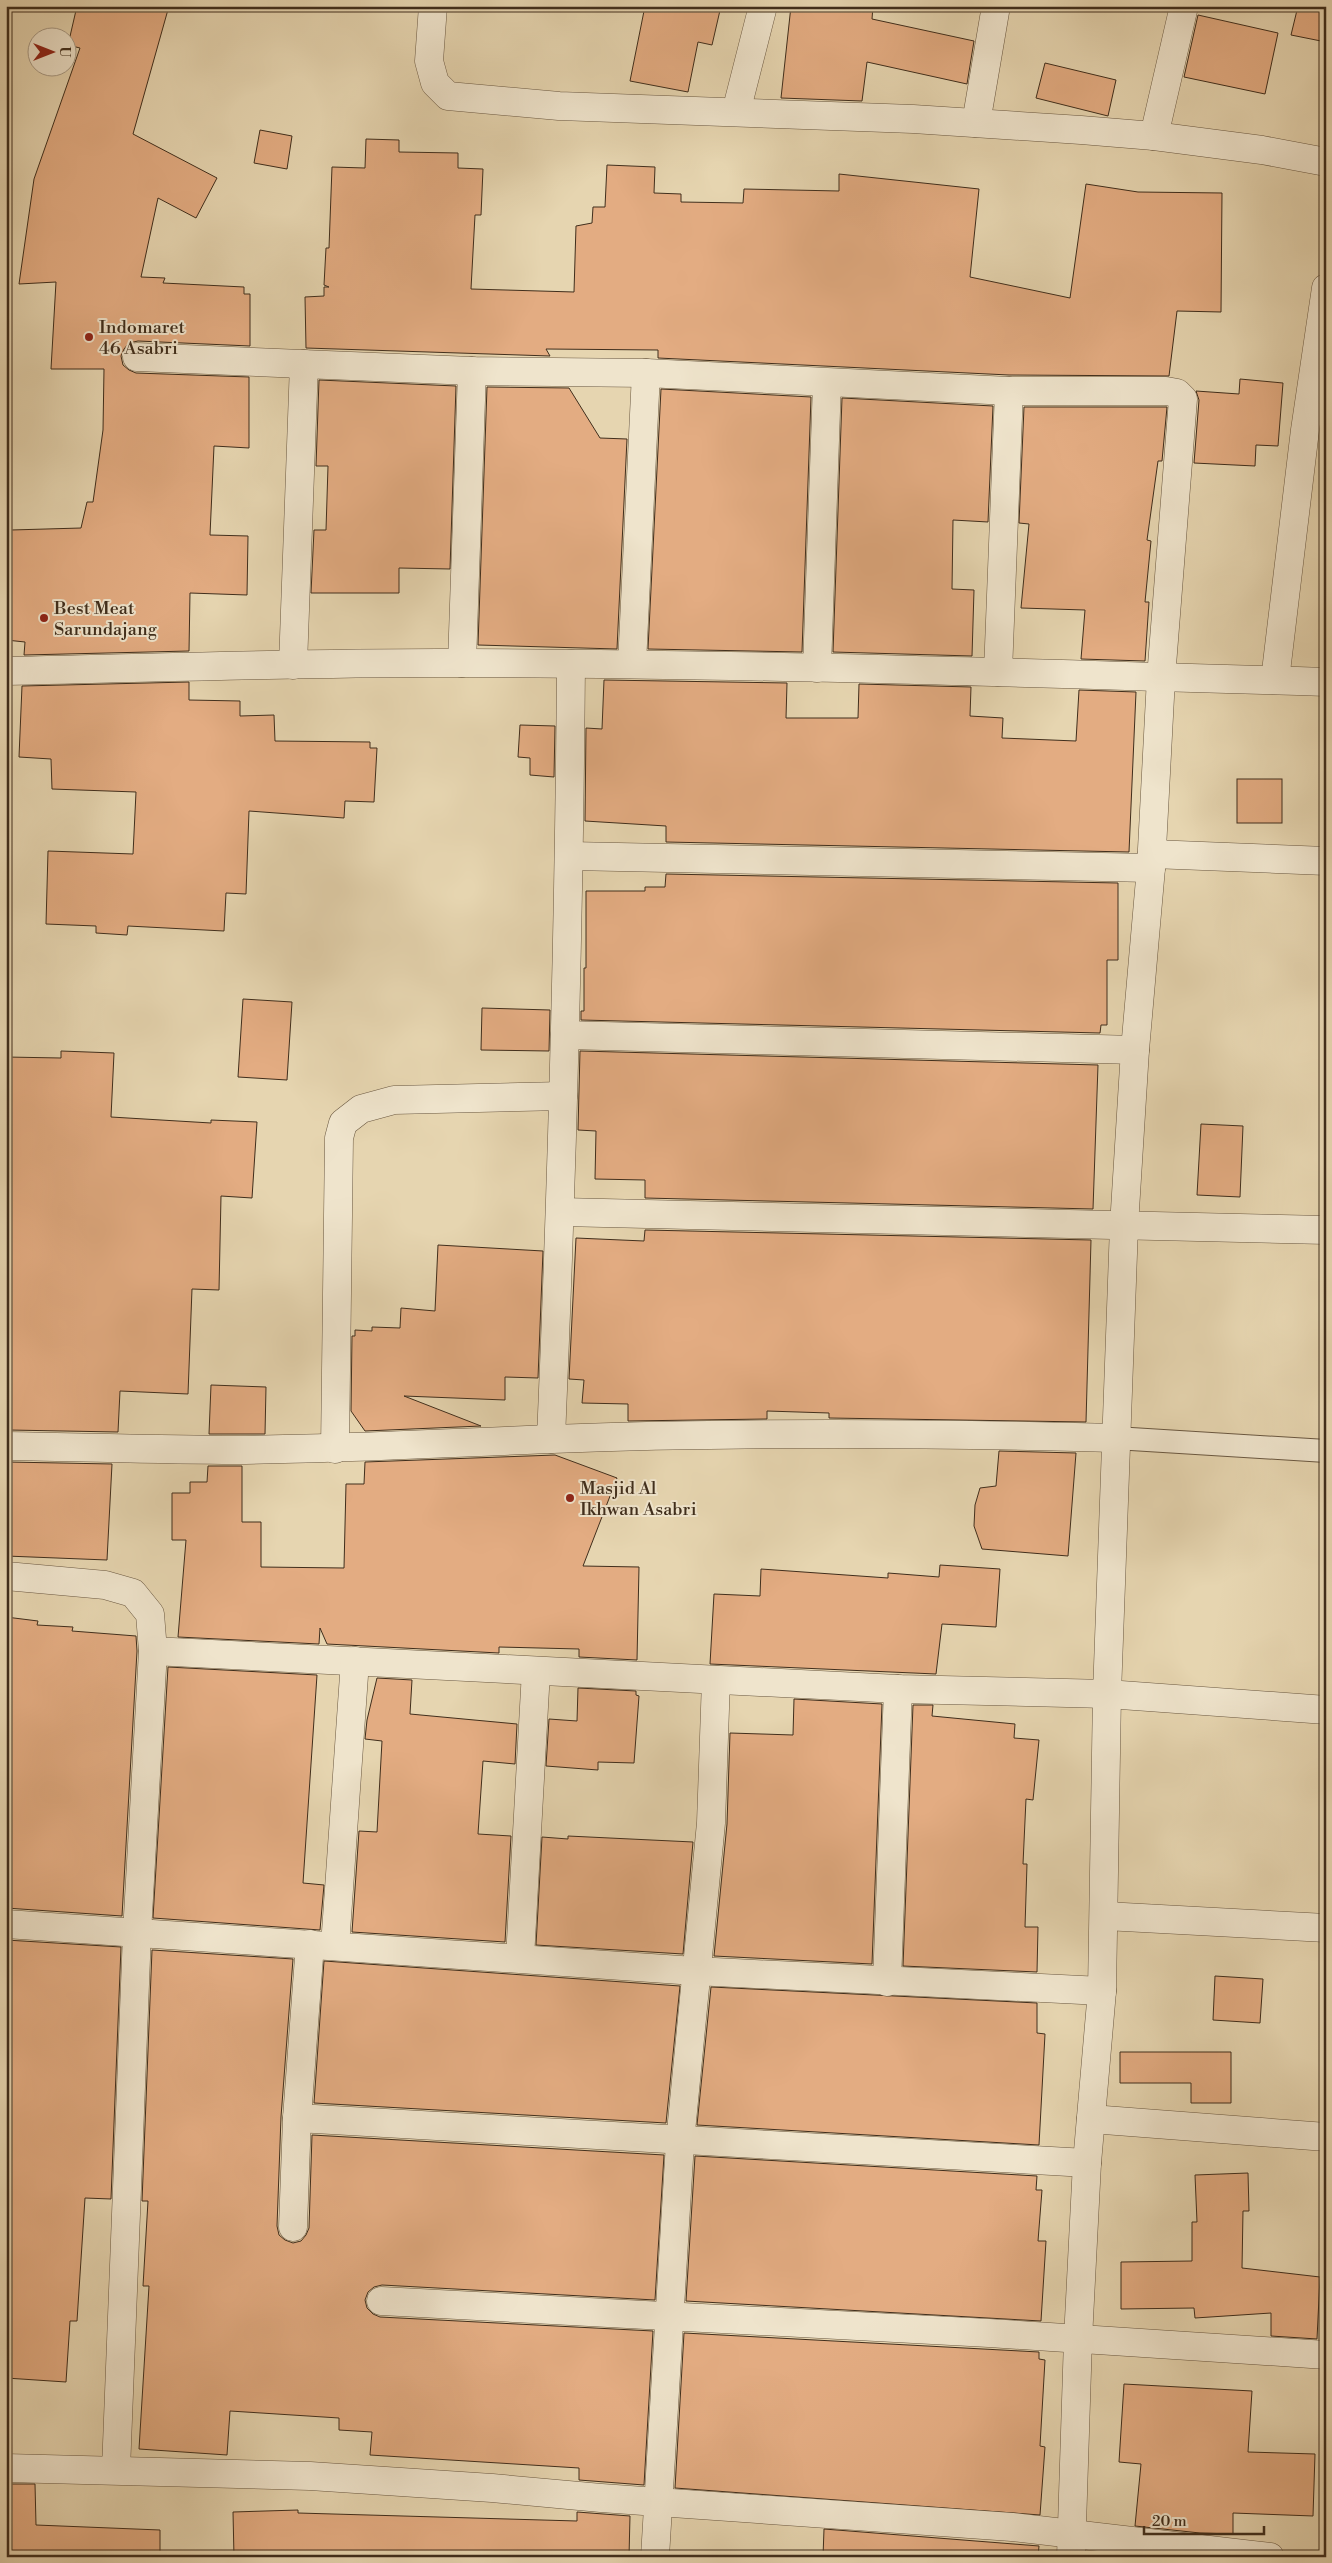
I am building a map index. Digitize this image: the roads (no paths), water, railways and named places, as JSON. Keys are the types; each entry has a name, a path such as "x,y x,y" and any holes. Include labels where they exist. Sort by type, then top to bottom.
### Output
{"street":[{"path":"433,6 429,61 435,83 448,96 559,106 976,123 1154,136 1262,150 1326,162"},
{"path":"736,112 763,6"},
{"path":"976,123 996,6"},
{"path":"1154,136 1184,6"},
{"path":"1275,680 1325,294"},
{"path":"137,357 472,371 646,373 1009,391 1166,391 1177,393 1182,399 1161,678 1152,861 1135,1050 1124,1226 1107,1694 1105,1916 1102,1991 1087,2164 1078,2339 1071,2545"},
{"path":"292,665 304,364"},
{"path":"462,663 472,371"},
{"path":"632,664 646,373"},
{"path":"817,668 827,383"},
{"path":"998,672 1009,391"},
{"path":"6,671 462,663 632,664 1326,682"},
{"path":"551,1439 560,1212 570,856 571,664"},
{"path":"570,856 1326,861"},
{"path":"564,1034 1135,1050"},
{"path":"335,1448 339,1148 343,1123 361,1109 394,1100 562,1096"},
{"path":"560,1212 1326,1230"},
{"path":"6,1446 152,1450 335,1448 551,1439 784,1434 960,1434 1115,1438"},
{"path":"6,1576 105,1585 133,1593 150,1614 153,1650 137,1933 116,2470"},
{"path":"153,1650 898,1689 1107,1694 1326,1710"},
{"path":"292,2227 297,2118 322,1945 355,1661"},
{"path":"520,1958 536,1671"},
{"path":"655,2557 668,2315 680,2142 695,1971 711,1823 716,1680"},
{"path":"887,1982 898,1689"},
{"path":"1105,1916 1326,1928"},
{"path":"6,1924 695,1971 887,1982 1102,1991"},
{"path":"297,2118 680,2142 1087,2164"},
{"path":"1091,2119 1326,2136"},
{"path":"381,2301 668,2315 1326,2355"},
{"path":"6,2468 310,2476 1002,2526 1071,2545 1270,2557"}],"lane":[{"path":"1115,1438 1326,1451"}],"place":[{"name":"Indomaret 46 Asabri","path":"89,337"},
{"name":"Best Meat Sarundajang","path":"44,618"},
{"name":"Masjid Al Ikhwan Asabri","path":"570,1498"}]}
